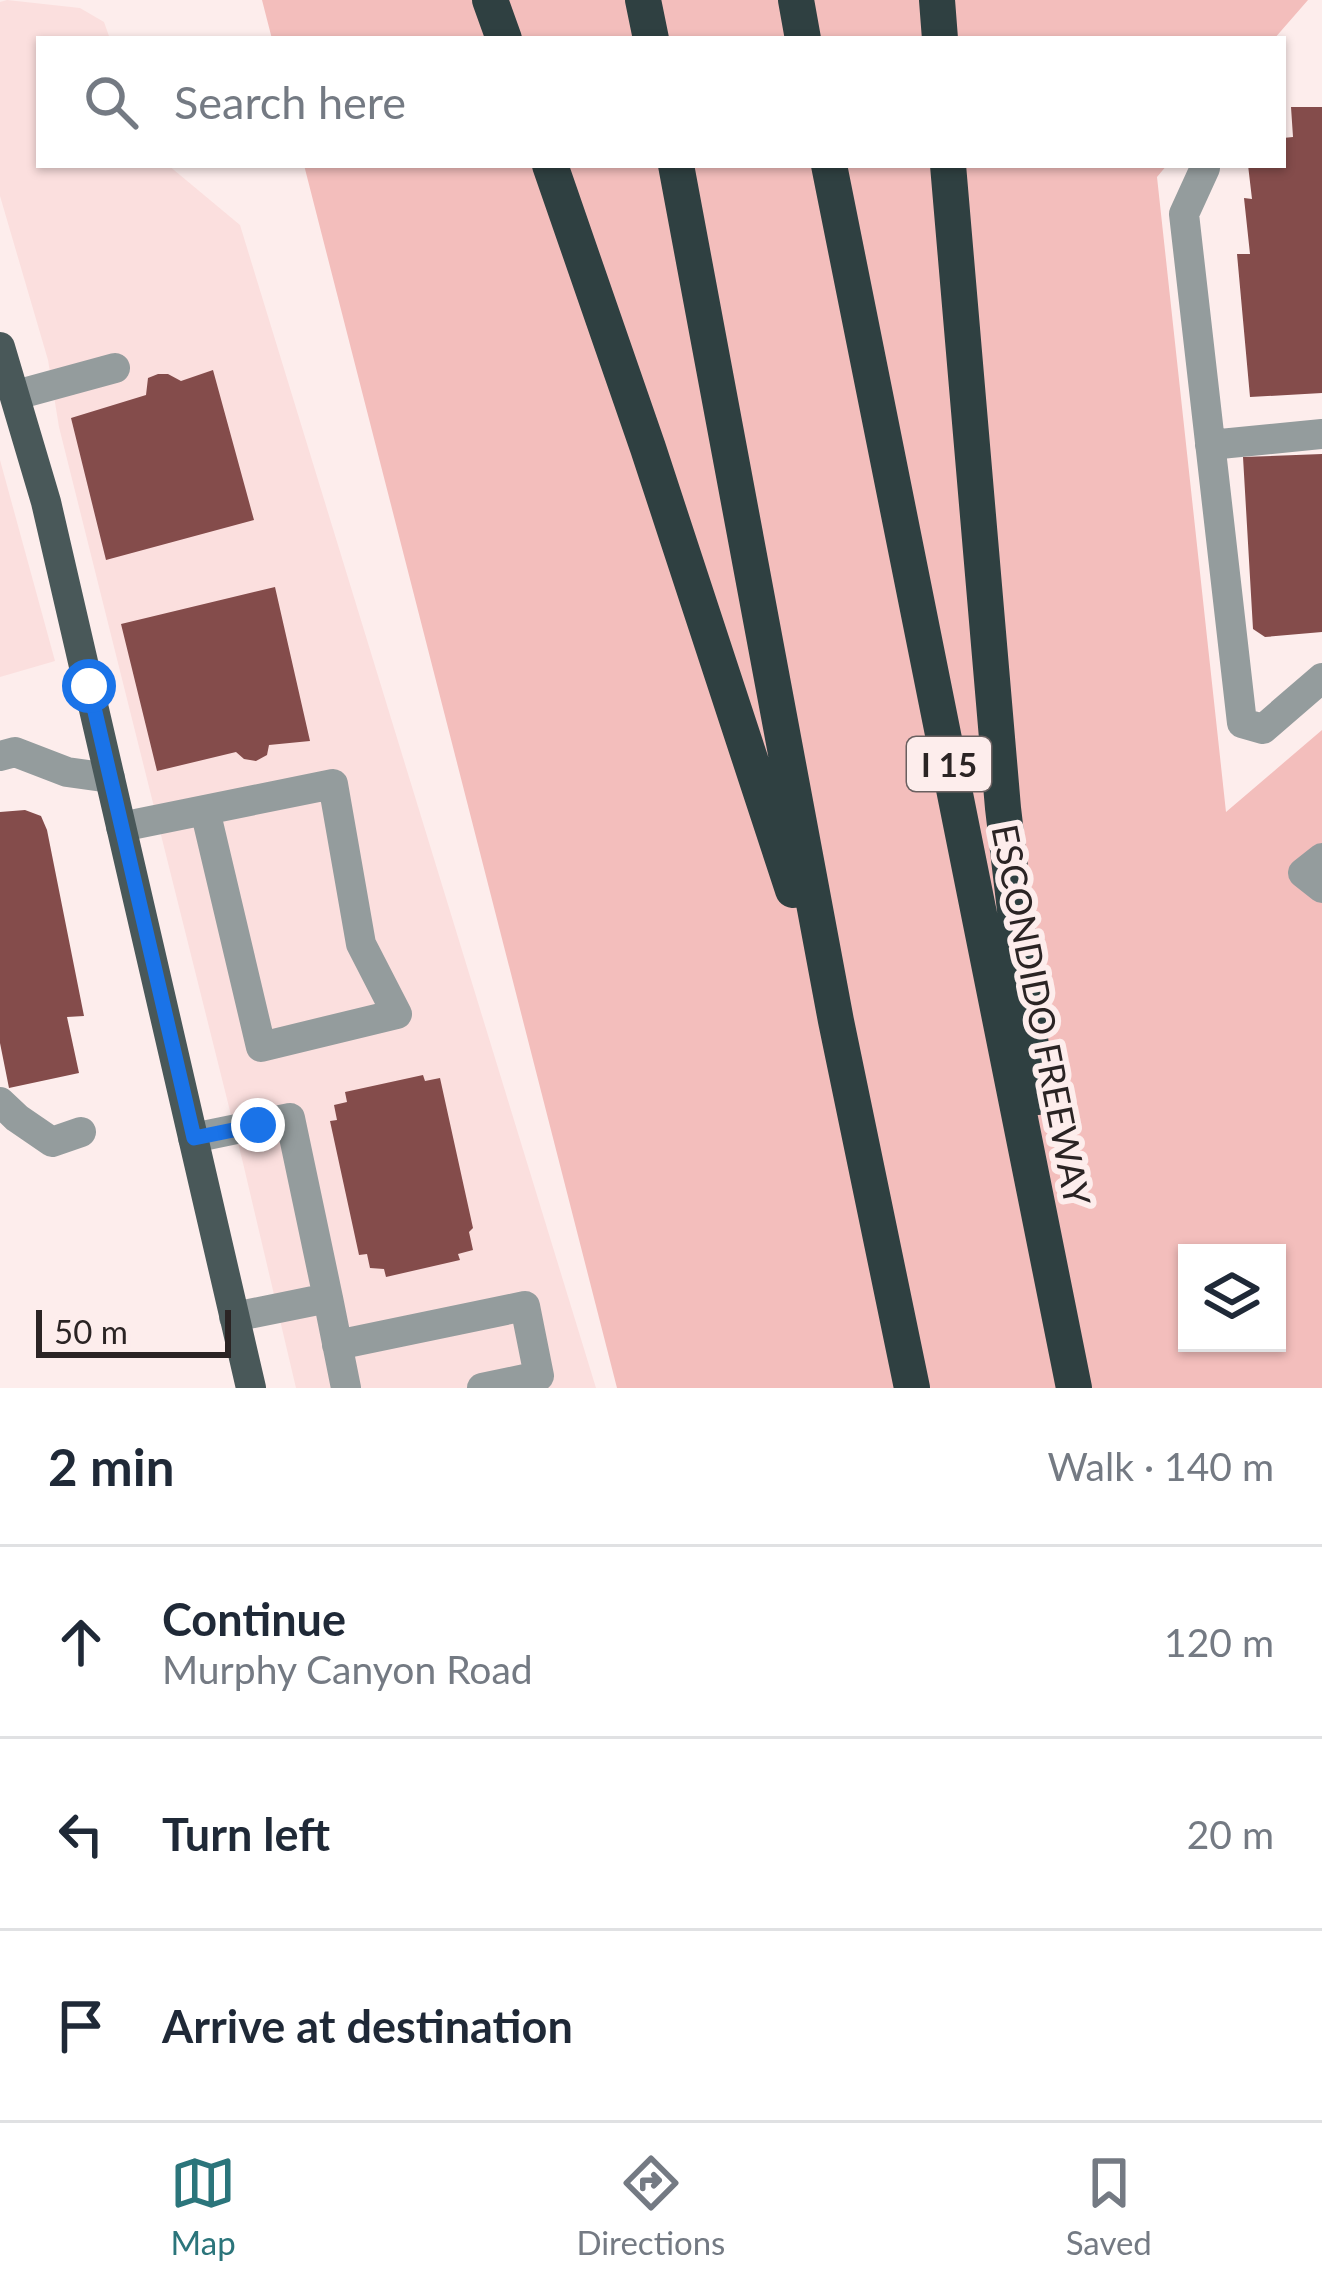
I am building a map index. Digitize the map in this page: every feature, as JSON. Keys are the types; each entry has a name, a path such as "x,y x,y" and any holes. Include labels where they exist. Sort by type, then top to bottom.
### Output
{"highway":[{"path":"490,0 503,36"},
{"path":"644,0 650,36"},
{"path":"796,0 802,36"},
{"path":"937,0 940,36"},
{"path":"551,168 836,1021"},
{"path":"677,168 836,1021 912,1388"},
{"name":"ESCONDIDO FREEWAY","path":"830,168 1071,1376"},
{"path":"948,168 1003,808 1071,1376"}],"main road":[{"path":"0,347 46,502 251,1388"}],"lane":[{"path":"1205,168 1184,214 1242,723 1263,729 1322,678"},
{"path":"16,394 116,368"},
{"path":"1210,445 1322,434"},
{"path":"0,756 15,752 67,772 110,778"},
{"path":"121,827 333,784 361,944 398,1014 261,1047 205,810"},
{"path":"1322,858 1303,874 1322,888"},
{"path":"0,1102 52,1142 81,1132"},
{"path":"194,1138 290,1118 346,1388"},
{"path":"235,1317 328,1298"},
{"path":"338,1345 525,1306 539,1376 482,1388"}],"shaded area":[{"path":"262,0 1308,0 1277,36 271,36"},
{"path":"0,2 80,8 104,22 109,36 36,36 36,168 172,168 240,225 596,1388 296,1388 59,427 48,360 0,196"},
{"path":"305,168 1164,168 1157,177 1226,812 1322,730 1322,1388 617,1388"},
{"path":"0,460 55,661 0,677"}],"building":[{"path":"1291,107 1322,107 1322,393 1250,397 1237,254 1250,254 1244,198 1252,199 1248,168 1286,168 1286,138 1293,137"},
{"path":"213,370 254,520 106,560 71,418 146,395 148,378 158,374 181,381"},
{"path":"1322,454 1322,632 1265,637 1253,629 1243,457"},
{"path":"275,587 310,741 269,745 267,755 256,761 236,752 157,771 121,624"},
{"path":"25,810 41,816 47,830 84,1016 67,1017 79,1073 9,1088 0,1043 0,812"},
{"path":"423,1075 425,1081 440,1078 473,1228 469,1232 473,1250 458,1254 460,1260 386,1277 384,1269 370,1268 367,1254 359,1255 330,1121 337,1120 334,1105 347,1102 345,1092"}],"route":[{"path":"89,686 194,1138 258,1125"}]}
